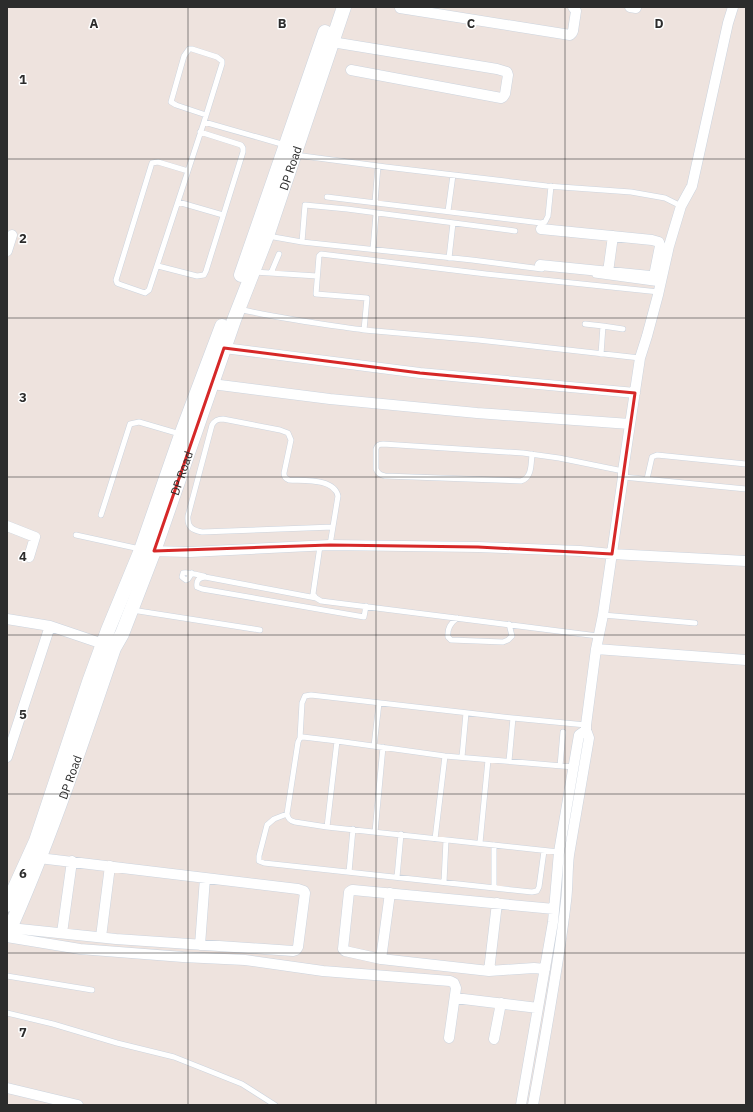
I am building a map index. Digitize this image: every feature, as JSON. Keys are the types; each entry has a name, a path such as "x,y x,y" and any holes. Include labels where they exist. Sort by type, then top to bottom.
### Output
{"street":[{"name":"DP Road","path":"187,437 212,384 238,309 267,236 334,7"},
{"name":"DP Road","path":"8,933 24,898 34,856 64,776 109,646 147,550 247,261 292,149 344,7"},
{"path":"401,7 400,8 570,35 573,31 576,11 574,7"},
{"path":"630,7 636,7"},
{"path":"533,1105 562,936 569,856 589,738 586,727 596,649 603,615 640,358 647,336 659,282 681,206 692,186 728,23 733,7"},
{"path":"332,42 497,69 507,72 508,75 505,94 501,98 350,70"},
{"path":"542,229 652,240 659,242 659,282"},
{"path":"7,251 12,235"},
{"path":"608,272 613,236"},
{"path":"540,265 608,272 659,282"},
{"path":"224,348 420,373 635,393"},
{"path":"212,384 330,399 477,413 630,424"},
{"path":"7,526 35,537 30,557"},
{"path":"147,550 190,552 325,546 486,547 746,561"},
{"name":"DP Road","path":"109,646 122,634 132,610 147,550"},
{"path":"7,619 50,626 109,646"},
{"path":"7,757 50,626"},
{"path":"596,649 746,660"},
{"path":"521,1105 553,922 559,852 579,735 586,727"},
{"name":"DP Road","path":"7,904 34,856"},
{"path":"8,933 62,933 200,945 293,951 298,947 305,893 304,891 298,889 72,862 34,856"},
{"path":"62,933 72,862"},
{"path":"101,937 110,866"},
{"path":"200,945 206,878"},
{"path":"545,969 534,968 489,971 381,959 345,952 343,950 349,892 353,890 390,893 554,909"},
{"path":"381,959 390,893"},
{"path":"489,971 498,903"},
{"path":"8,933 80,949 183,958 245,960 323,971 443,980 454,983 456,988 449,1038"},
{"path":"455,998 538,1008"},
{"path":"494,1039 501,1004"},
{"path":"7,1088 78,1105"}],"lane":[{"path":"188,171 158,162 152,163 116,280 117,283 145,293 149,290 158,266 188,171 200,132 204,122 222,64 222,61 217,57 192,49 189,50 184,56 171,102 206,115"},
{"path":"204,122 292,149 378,166 551,186 631,192 659,196 681,206"},
{"path":"158,266 197,276 204,275 206,271 243,148 241,145 200,132"},
{"path":"375,202 378,166"},
{"path":"448,211 453,175"},
{"path":"328,197 541,223 544,222 548,216 551,186"},
{"path":"178,202 223,215"},
{"path":"302,242 305,205 515,231"},
{"path":"373,249 376,214"},
{"path":"449,258 453,223"},
{"path":"267,236 302,242 659,282"},
{"path":"271,273 279,254"},
{"path":"364,330 367,298 316,294 319,256 321,254 494,275 659,282"},
{"path":"253,272 317,276"},
{"path":"238,309 300,322 364,330 478,340 640,358"},
{"path":"585,324 623,329"},
{"path":"601,354 603,326"},
{"path":"316,598 313,594 325,546 333,527 338,496 337,492 325,483 286,479 284,476 290,440 288,433 280,430 223,419 215,421 210,432 188,516 187,521 192,529 202,532 333,527"},
{"path":"101,515 130,424 139,422 187,437"},
{"path":"532,454 529,475 525,480 521,481 385,476 380,475 376,469 376,449 380,444 532,454 559,458 647,479 746,489"},
{"path":"647,479 652,457 657,455 746,464"},
{"path":"76,535 147,550"},
{"path":"192,573 205,577 316,598 321,601 598,636"},
{"path":"205,577 200,577 196,584 197,587 364,617 366,606"},
{"path":"132,610 260,630"},
{"path":"603,615 696,623"},
{"path":"457,618 452,622 447,632 448,637 451,640 503,642 512,636 509,624"},
{"path":"559,852 353,830 290,821 287,818 287,814 298,742 300,738 302,703 305,696 311,695 586,727"},
{"path":"374,746 378,703"},
{"path":"462,757 466,712"},
{"path":"509,762 513,718"},
{"path":"560,766 563,732"},
{"path":"300,738 303,737 337,741 445,756 574,767"},
{"path":"327,826 337,741"},
{"path":"375,832 383,747"},
{"path":"435,838 445,756"},
{"path":"480,844 488,760"},
{"path":"287,814 274,819 267,825 259,856 260,861 264,863 532,892 537,891 539,887 544,850"},
{"path":"349,872 353,830"},
{"path":"398,878 401,834"},
{"path":"444,882 446,840"},
{"path":"494,845 494,888"},
{"path":"7,976 92,990"},
{"path":"7,1013 53,1024 117,1044 174,1057 242,1084 275,1105"}],"highlighted area":[{"path":"224,348 420,373 635,393 612,554 478,547 330,545 154,551"}]}
